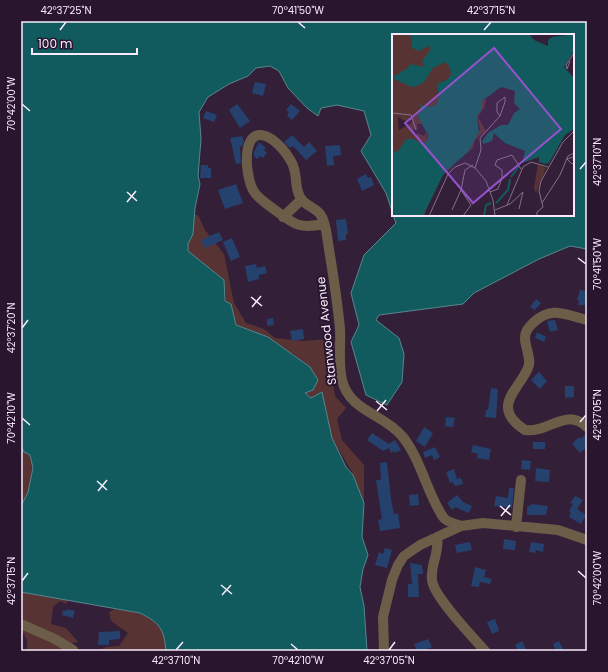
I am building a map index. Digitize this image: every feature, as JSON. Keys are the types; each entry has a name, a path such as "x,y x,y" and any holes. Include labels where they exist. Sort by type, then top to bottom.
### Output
{"street":[{"path":"266,135 272,138 286,155 292,164 297,178 298,191 301,200 318,211 324,224 307,227 293,224 283,217 252,190 248,176 246,153 251,141 257,136 266,135"},
{"path":"283,217 301,200"},
{"name":"Stanwood Avenue","path":"324,224 336,295 340,330 342,380 347,393 356,405 393,427 402,436 425,477 444,518"},
{"path":"587,320 554,312 547,312 528,328 525,339 528,367 515,387 509,402 512,418 525,430 540,430 572,418 578,420 587,427"},
{"path":"516,527 521,480"},
{"path":"461,526 444,518 437,537 438,548 431,580 444,604 485,651"},
{"path":"384,651 383,617 398,565 412,550 461,526 483,523 558,530 587,540"},
{"path":"21,624 55,639 73,650"}],"shaded area":[{"path":"21,21 587,21 587,249 570,246 539,259 474,293 463,304 379,315 376,320 399,338 404,354 402,382 387,405 366,395 351,342 359,325 351,293 364,255 396,223 393,216 574,216 574,34 392,34 392,211 386,193 361,151 371,135 364,111 337,105 321,108 318,116 307,108 288,88 279,71 270,66 256,68 248,76 229,84 208,97 199,112 201,139 198,176 200,184 195,208 193,234 188,244 188,251 224,280 225,301 231,304 236,325 268,337 310,367 318,380 313,390 305,393 311,398 322,392 332,438 346,467 353,475 364,503 362,537 368,555 363,569 360,587 364,606 367,651 166,651 164,637 160,628 152,620 140,613 21,592 21,506 28,492 33,468 30,455 24,452 21,446"},
{"path":"189,215 198,215 205,230 224,254 234,303 246,323 264,329 275,338 303,341 329,339 335,343 332,363 327,371 331,370 335,396 346,408 337,419 342,440 364,465 364,503 357,491 352,472 303,391 310,367 293,354 236,326 227,311 225,291 219,278 185,249"},
{"path":"21,437 33,455 75,591 66,604 60,601 53,607 51,624 66,628 78,642 64,645 62,651 27,651 27,640 21,629"},
{"path":"117,608 145,616 157,623 162,628 165,635 166,651 96,651 107,647 119,646 128,633 111,621 109,612"}],"building":[{"path":"255,82 266,84 263,96 252,93"},
{"path":"237,104 250,121 240,128 229,110"},
{"path":"291,104 300,111 292,120 287,116 289,112 286,110"},
{"path":"206,111 217,115 214,122 203,118"},
{"path":"292,135 304,147 309,142 317,151 306,160 293,146 290,148 284,142"},
{"path":"242,136 244,141 242,147 240,146 241,163 236,164 230,138"},
{"path":"259,142 266,148 264,150 267,153 263,158 260,156 257,159 254,156 254,152"},
{"path":"340,145 341,155 333,156 334,165 327,166 325,146"},
{"path":"201,165 208,165 208,168 211,168 211,178 200,178"},
{"path":"366,174 368,178 371,177 374,185 362,191 357,179"},
{"path":"236,184 243,203 225,209 218,190"},
{"path":"346,219 348,234 346,234 346,240 338,241 336,220"},
{"path":"219,232 223,240 205,248 201,240"},
{"path":"232,238 240,257 231,261 223,242"},
{"path":"256,264 257,268 265,266 267,273 259,275 259,279 248,282 245,266"},
{"path":"580,290 587,291 585,305 578,305 579,301 577,300"},
{"path":"536,299 541,303 535,310 530,307"},
{"path":"273,318 274,325 267,326 267,319"},
{"path":"555,320 558,330 550,332 547,321"},
{"path":"303,329 304,339 292,341 290,331"},
{"path":"537,332 546,337 544,342 535,338"},
{"path":"539,372 547,381 540,389 531,380"},
{"path":"565,386 574,386 574,397 565,398"},
{"path":"491,388 498,389 496,418 485,417 486,410 488,410"},
{"path":"446,417 455,418 453,427 445,426"},
{"path":"424,427 433,433 425,447 416,441"},
{"path":"372,433 389,444 395,440 401,450 391,453 389,448 383,451 367,440"},
{"path":"586,433 587,447 580,453 572,444 579,437 581,439"},
{"path":"533,442 545,442 545,449 533,449"},
{"path":"473,445 491,449 489,460 477,458 478,454 471,452"},
{"path":"435,447 440,457 434,460 432,455 425,458 423,452"},
{"path":"522,460 531,461 530,470 521,469"},
{"path":"387,462 391,499 394,514 398,513 400,528 380,531 378,520 382,519 376,480 381,480 380,463"},
{"path":"536,468 550,470 549,482 535,481"},
{"path":"454,469 457,479 461,478 463,484 455,486 453,482 450,483 446,472"},
{"path":"509,488 514,488 512,508 494,506 496,496 508,498"},
{"path":"418,494 419,505 410,506 409,495"},
{"path":"457,495 463,502 472,506 469,513 455,507 452,510 447,503"},
{"path":"575,496 583,500 577,509 586,515 581,524 569,517 571,513 569,511 573,504 570,503"},
{"path":"532,504 548,506 546,515 527,515 527,507"},
{"path":"504,539 516,541 515,550 503,549"},
{"path":"470,542 472,550 457,553 455,545"},
{"path":"531,542 544,544 543,552 536,550 535,553 529,552"},
{"path":"385,548 392,550 387,568 375,565 379,552 383,554"},
{"path":"410,563 422,565 423,574 418,574 419,597 408,597 408,584 412,584"},
{"path":"475,567 486,570 484,577 492,579 490,584 480,582 479,587 471,586"},
{"path":"67,609 75,611 73,618 62,615 63,610 67,611"},
{"path":"495,619 499,631 492,634 487,622"},
{"path":"120,631 120,639 109,640 109,645 98,645 99,632"},
{"path":"428,639 432,647 423,651 417,651 414,644"},
{"path":"522,641 527,651 518,651 515,645"},
{"path":"559,641 564,651 556,651 553,644"}]}
